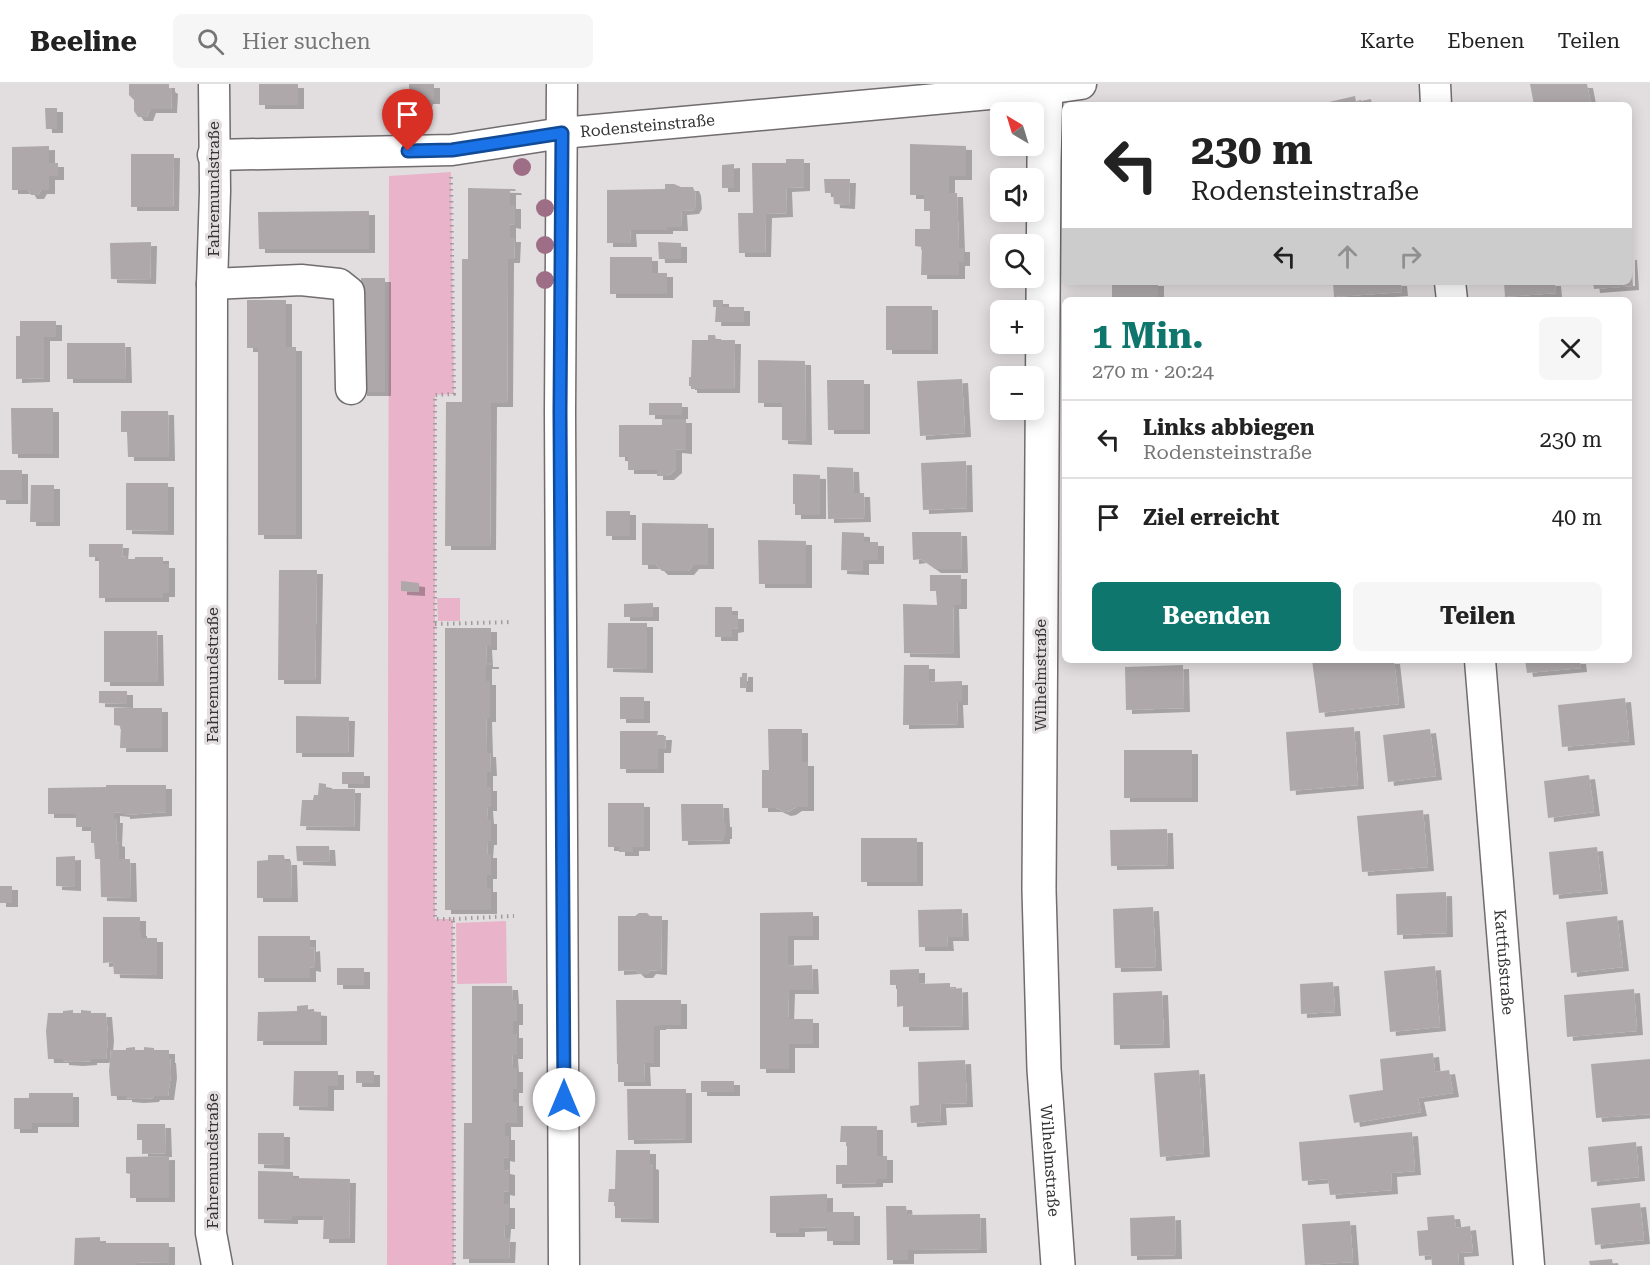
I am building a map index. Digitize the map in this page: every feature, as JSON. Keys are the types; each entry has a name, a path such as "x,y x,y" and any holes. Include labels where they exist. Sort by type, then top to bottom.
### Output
{"main road":[{"name":"Wilhelmstraße","path":"1046,87 1039,890 1044,1070 1058,1265"}],"street":[{"name":"Fahremundstraße","path":"214,84 212,1233 217,1265"},
{"path":"562,84 560,423 564,1265"},
{"name":"Rodensteinstraße","path":"213,154 452,150 562,133 1081,84"},
{"path":"1435,84 1436,102"},
{"path":"212,284 301,280 339,284 349,292 351,389"},
{"name":"Kattfußstraße","path":"1480,663 1529,1265"}],"path":[{"path":"451,172 454,394 435,395 435,919 514,916"},
{"path":"435,624 512,622"},
{"path":"453,919 454,1265"}],"shaded area":[{"path":"451,172 454,394 435,395 435,919 453,919 454,1265 387,1265 389,176"},
{"path":"437,598 460,598 460,621 438,621"},
{"path":"506,921 507,983 457,984 456,923"}],"building":[{"path":"129,84 169,84 172,90 171,109 150,109 147,117 138,117 134,111 134,100 129,95"},
{"path":"259,84 298,84 298,105 259,105"},
{"path":"409,84 434,84 434,100 427,100 426,104 419,104 419,100 409,100"},
{"path":"1530,84 1587,84 1590,102 1533,102"},
{"path":"1355,96 1356,102 1329,102"},
{"path":"1371,99 1372,102 1356,102"},
{"path":"45,108 57,108 57,129 46,129"},
{"path":"910,144 966,146 966,176 949,176 949,193 957,193 959,248 964,248 964,262 959,262 959,275 921,275 922,247 915,246 915,229 930,229 930,211 924,211 924,195 910,195"},
{"path":"49,146 49,163 58,163 58,176 49,176 49,190 41,190 38,195 31,195 28,190 12,190 12,147"},
{"path":"131,154 174,154 173,207 131,207"},
{"path":"786,159 804,159 804,187 786,188 787,213 766,214 765,253 739,253 738,213 753,213 752,163 786,163"},
{"path":"734,164 734,188 722,188 722,165"},
{"path":"824,179 850,179 849,205 834,204 833,193 825,193"},
{"path":"665,184 693,187 695,192 696,205 693,210 681,211 682,227 667,227 667,230 630,230 631,243 607,243 607,190 665,189"},
{"path":"468,188 515,189 516,191 510,191 510,205 515,205 515,225 510,224 510,238 515,238 514,259 508,259 507,403 491,403 490,546 445,546 446,402 462,402 462,259 468,259"},
{"path":"369,211 369,249 259,249 258,212"},
{"path":"151,242 150,280 111,279 110,243"},
{"path":"658,242 681,243 681,259 659,259"},
{"path":"610,257 652,257 652,273 667,273 667,294 610,294"},
{"path":"1632,271 1633,286 1594,289 1593,285 1632,285"},
{"path":"361,278 385,278 385,392 361,392"},
{"path":"1112,285 1158,285 1158,297 1112,297"},
{"path":"1333,285 1401,285 1402,292 1334,297"},
{"path":"1504,285 1555,285 1556,293 1505,297"},
{"path":"247,300 286,300 286,347 296,347 296,535 258,535 258,348 247,348"},
{"path":"713,300 723,300 723,307 744,307 744,322 715,322 716,307 713,307"},
{"path":"886,306 932,306 932,350 886,350"},
{"path":"20,321 56,321 56,337 44,337 44,378 16,379 16,336 20,336"},
{"path":"708,335 715,335 716,340 735,340 734,389 691,389 689,386 692,340 708,340"},
{"path":"67,343 125,343 126,379 67,379"},
{"path":"758,360 805,361 806,441 782,440 782,403 758,403"},
{"path":"962,379 965,433 920,436 917,381"},
{"path":"827,380 864,380 864,430 828,430"},
{"path":"649,403 682,403 682,415 649,415"},
{"path":"11,408 53,408 53,454 12,454"},
{"path":"121,411 168,411 169,457 128,457 127,432 121,432"},
{"path":"662,419 686,419 686,450 676,449 676,469 668,476 657,476 657,470 628,470 628,457 619,457 619,425 662,425"},
{"path":"966,461 967,508 923,510 921,463"},
{"path":"827,467 853,468 854,493 864,493 865,518 828,519"},
{"path":"0,470 22,470 22,500 0,500"},
{"path":"793,474 820,475 820,515 795,515"},
{"path":"126,483 168,483 168,531 126,530"},
{"path":"31,485 54,485 54,522 30,522"},
{"path":"606,511 630,511 630,536 606,536"},
{"path":"642,523 708,524 708,565 693,565 688,571 662,571 656,565 642,565"},
{"path":"842,532 864,533 864,542 878,542 878,560 863,560 863,571 841,570"},
{"path":"912,532 961,532 962,569 935,569 921,559 913,560"},
{"path":"758,540 806,541 806,584 759,584"},
{"path":"89,544 123,544 122,557 127,556 127,559 163,557 163,564 169,564 169,593 163,593 163,598 99,598 99,557 89,557"},
{"path":"279,570 317,570 315,680 278,680"},
{"path":"930,575 961,575 961,605 953,605 954,654 904,653 903,604 937,605 936,591 930,591"},
{"path":"401,581 419,583 419,592 401,591"},
{"path":"653,603 653,617 624,617 624,604"},
{"path":"715,607 732,607 732,615 738,615 738,628 732,629 732,637 715,637"},
{"path":"608,623 647,623 647,669 607,668"},
{"path":"445,628 491,628 491,646 486,646 487,663 493,663 493,665 486,665 486,681 490,681 490,718 486,718 487,753 490,753 491,772 487,772 487,787 491,787 491,807 487,807 488,820 491,820 491,841 488,841 487,854 491,854 491,875 487,875 487,888 491,888 491,910 445,910"},
{"path":"104,631 157,631 158,682 104,682"},
{"path":"1312,663 1394,663 1399,704 1319,713"},
{"path":"1525,663 1580,663 1581,668 1527,673"},
{"path":"904,665 929,665 929,682 962,681 962,701 957,701 958,724 903,725"},
{"path":"1183,665 1184,708 1126,710 1125,667"},
{"path":"742,673 747,673 747,688 740,688"},
{"path":"99,691 127,691 127,704 99,703"},
{"path":"620,697 644,697 644,719 620,719"},
{"path":"1625,698 1629,741 1562,747 1558,705"},
{"path":"114,708 162,708 162,748 120,748 121,726 114,725"},
{"path":"296,716 349,717 348,753 296,753"},
{"path":"1354,727 1358,785 1290,791 1286,732"},
{"path":"768,729 802,729 802,762 808,762 808,807 796,807 785,812 776,808 762,808 762,770 769,770"},
{"path":"1430,729 1436,776 1388,782 1383,735"},
{"path":"620,731 658,731 657,736 666,736 665,749 658,749 658,769 620,769"},
{"path":"1124,750 1192,750 1192,798 1124,798"},
{"path":"342,772 364,772 364,784 342,784"},
{"path":"1589,775 1594,812 1548,818 1544,781"},
{"path":"319,783 326,784 326,789 355,789 354,827 300,826 302,800 313,800 314,795 318,795"},
{"path":"106,785 166,785 166,812 124,815 124,813 114,812 114,819 117,819 116,842 119,843 119,859 130,859 131,898 101,897 100,859 95,859 94,843 91,843 91,827 76,827 76,814 48,814 48,788 106,787"},
{"path":"608,803 644,803 644,847 633,847 633,852 619,852 619,847 608,847"},
{"path":"681,804 723,804 724,823 726,823 724,840 682,841"},
{"path":"1423,810 1428,867 1362,872 1357,816"},
{"path":"1167,829 1168,865 1111,866 1110,830"},
{"path":"861,838 917,838 917,882 861,882"},
{"path":"296,846 329,846 330,862 297,861"},
{"path":"1597,847 1602,890 1553,895 1549,852"},
{"path":"268,855 284,855 285,861 291,861 292,898 257,898 257,861 268,860"},
{"path":"75,856 75,887 56,886 56,857"},
{"path":"0,886 12,886 12,903 0,903"},
{"path":"1446,892 1447,933 1397,935 1396,894"},
{"path":"1153,907 1156,967 1115,968 1113,909"},
{"path":"962,909 963,937 947,937 948,947 919,947 918,910"},
{"path":"813,912 813,936 788,936 788,966 812,965 813,990 789,990 788,1019 813,1019 813,1044 789,1044 789,1069 760,1069 760,913"},
{"path":"639,913 662,916 661,971 650,970 647,974 639,974 635,970 618,971 618,916 635,916"},
{"path":"1617,916 1623,967 1571,973 1566,922"},
{"path":"103,917 140,917 141,938 157,938 157,975 114,974 113,962 103,963"},
{"path":"258,936 310,936 310,948 314,947 315,968 310,967 310,978 258,978"},
{"path":"1435,966 1440,1027 1390,1032 1384,971"},
{"path":"337,968 364,968 364,985 337,985"},
{"path":"919,969 919,984 950,983 950,989 962,988 963,1026 903,1027 903,1006 897,1007 897,985 890,985 890,970"},
{"path":"1333,982 1335,1012 1301,1014 1300,984"},
{"path":"472,986 512,986 513,1000 517,1000 517,1021 513,1021 513,1034 517,1034 517,1055 512,1055 513,1068 517,1068 517,1089 513,1089 513,1102 517,1102 517,1123 505,1123 505,1136 509,1136 509,1158 504,1157 504,1170 509,1171 509,1192 504,1191 504,1204 509,1204 509,1225 505,1225 504,1238 510,1238 509,1259 463,1259 464,1123 472,1123"},
{"path":"1634,989 1637,1031 1567,1037 1564,995"},
{"path":"1162,991 1164,1044 1114,1045 1113,993"},
{"path":"616,1000 681,1000 681,1025 654,1026 654,1063 644,1063 645,1082 618,1082"},
{"path":"308,1005 308,1011 321,1012 321,1041 257,1041 258,1012 297,1011 297,1006"},
{"path":"73,1010 73,1013 81,1013 81,1010 106,1013 108,1037 106,1059 77,1062 48,1059 46,1031 48,1013"},
{"path":"135,1047 135,1050 144,1050 144,1047 169,1050 171,1074 168,1096 138,1099 111,1096 109,1071 111,1050 126,1050 126,1048"},
{"path":"1433,1053 1435,1072 1449,1070 1453,1093 1418,1098 1421,1112 1354,1123 1349,1095 1383,1090 1380,1059"},
{"path":"1650,1059 1650,1114 1596,1118 1591,1064"},
{"path":"965,1060 967,1103 940,1104 941,1121 911,1123 910,1106 919,1105 918,1062"},
{"path":"1199,1070 1204,1153 1160,1157 1154,1073"},
{"path":"294,1071 338,1071 338,1086 328,1086 328,1107 293,1106"},
{"path":"356,1071 374,1071 374,1083 356,1083"},
{"path":"701,1081 734,1081 734,1092 701,1092"},
{"path":"627,1089 686,1089 686,1139 628,1140"},
{"path":"29,1093 73,1093 73,1123 32,1123 32,1129 14,1129 14,1098 29,1098"},
{"path":"137,1124 165,1124 166,1153 142,1154 142,1140 137,1140"},
{"path":"841,1126 877,1126 877,1156 887,1156 887,1179 877,1179 877,1183 836,1184 836,1165 847,1165 847,1142 840,1142"},
{"path":"1412,1132 1415,1171 1391,1173 1392,1190 1330,1195 1328,1179 1302,1181 1299,1142"},
{"path":"258,1133 284,1133 284,1165 258,1164"},
{"path":"1636,1142 1639,1177 1591,1182 1588,1147"},
{"path":"616,1150 650,1150 650,1165 653,1166 653,1219 615,1218 615,1202 608,1202 609,1189 615,1189"},
{"path":"169,1156 169,1198 130,1198 130,1174 126,1173 126,1157"},
{"path":"258,1171 293,1172 293,1178 350,1179 349,1239 323,1239 324,1216 292,1216 292,1220 258,1219"},
{"path":"827,1194 827,1212 854,1212 854,1241 827,1241 827,1227 799,1228 799,1233 770,1233 770,1196"},
{"path":"1640,1203 1644,1240 1595,1245 1591,1208"},
{"path":"886,1206 906,1206 907,1215 980,1214 981,1249 908,1250 908,1260 887,1260"},
{"path":"1454,1215 1456,1228 1470,1226 1473,1252 1458,1253 1459,1265 1432,1265 1431,1255 1419,1256 1417,1231 1428,1230 1427,1217"},
{"path":"1175,1216 1176,1255 1131,1256 1130,1218"},
{"path":"1350,1221 1353,1262 1305,1265 1302,1224"},
{"path":"100,1237 100,1243 169,1243 169,1263 74,1265 75,1238"},
{"path":"1612,1259 1613,1265 1590,1265 1589,1261"}],"route":[{"path":"408,151 452,150 562,133 560,412 564,1099"}]}
